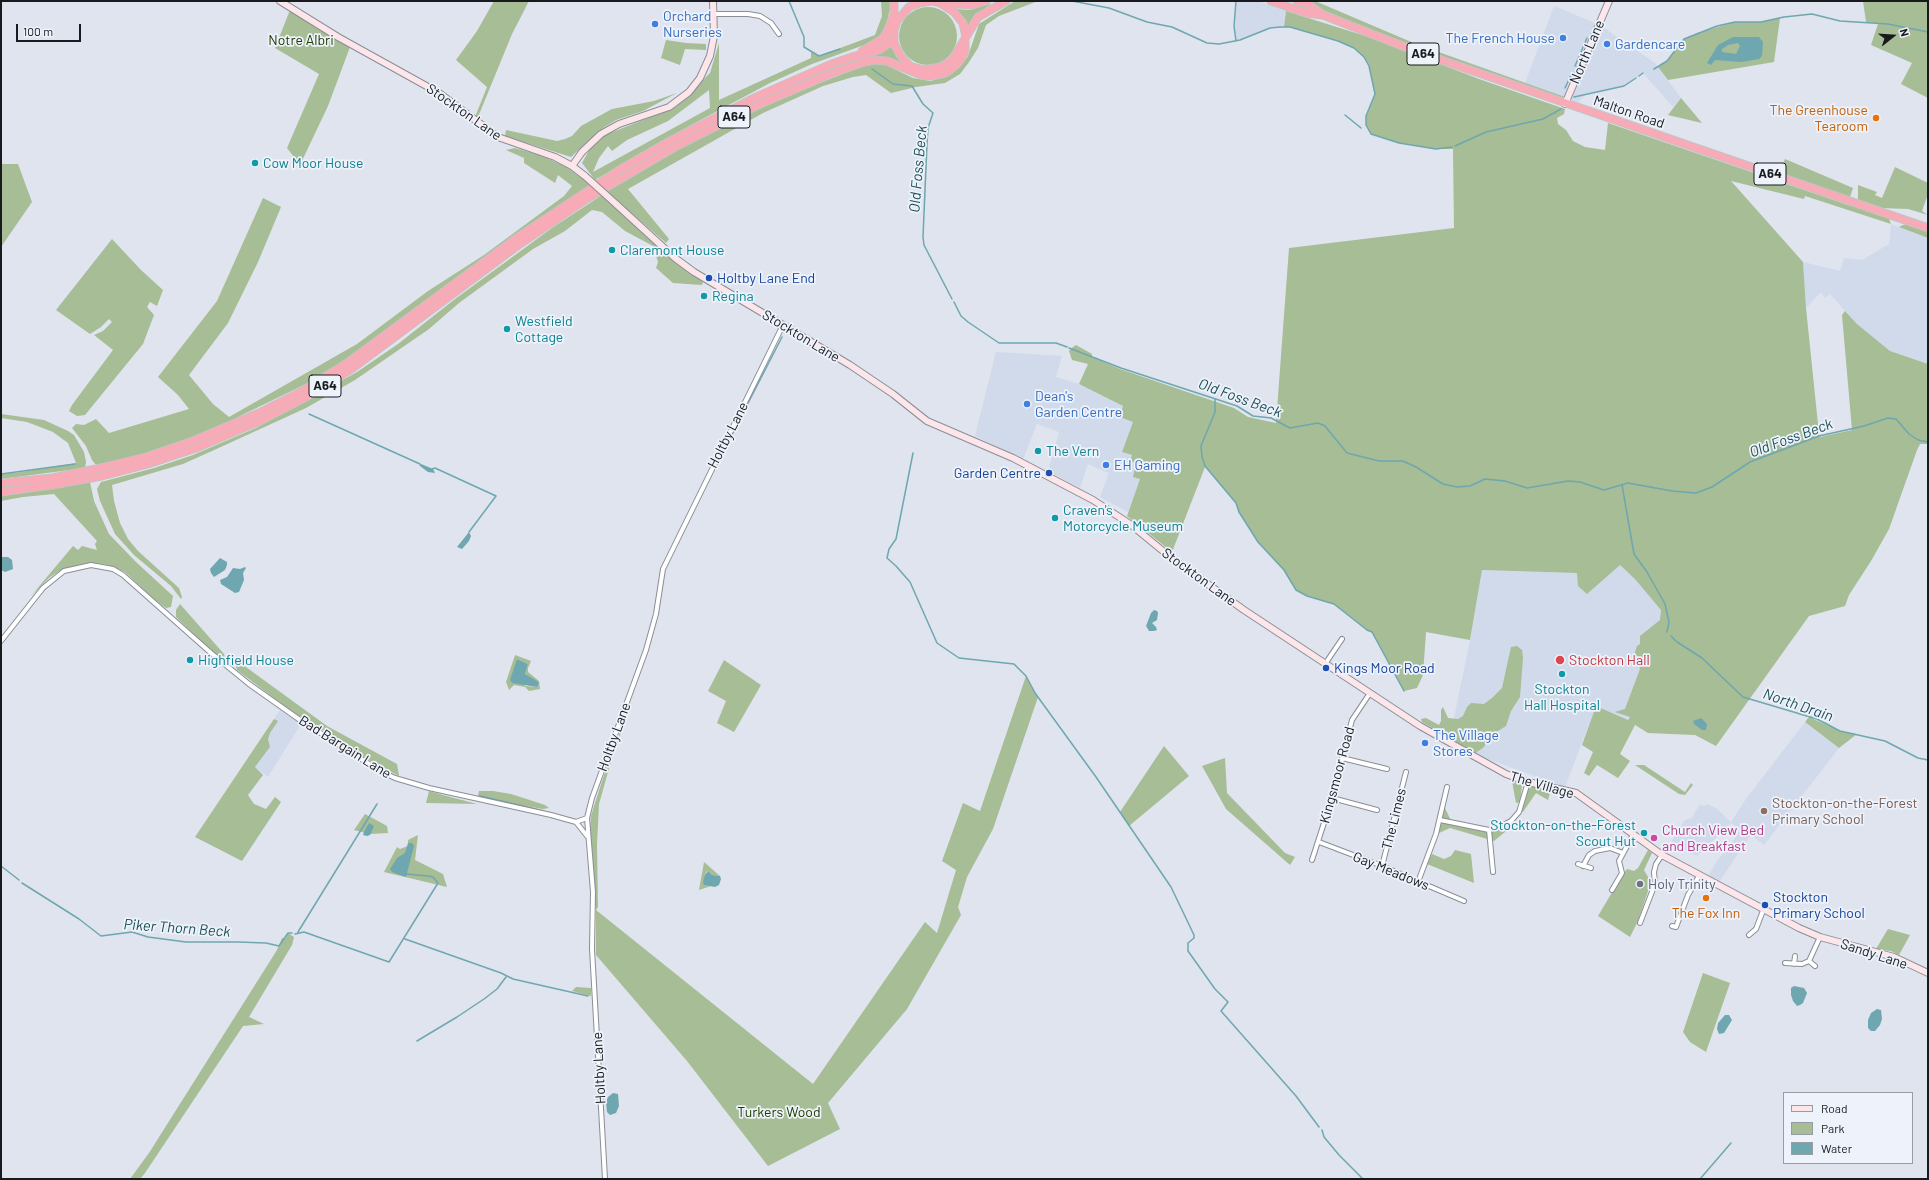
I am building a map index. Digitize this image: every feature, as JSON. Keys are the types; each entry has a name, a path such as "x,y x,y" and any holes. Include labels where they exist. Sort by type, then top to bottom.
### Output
{"highway":[{"path":"894,1 894,34 896,49 910,66 923,70 934,69 946,65 956,55 966,39 960,19 940,2"},
{"path":"894,34 897,20 904,11 923,1 971,6 986,1"},
{"name":"A64","path":"1,492 52,486 102,476 148,464 196,448 262,420 308,396 353,368 520,244 588,198 673,148 760,104 830,74 864,62 875,60 887,61 921,75 929,76 942,74 949,71 959,62 965,51 966,39 978,17 1006,1"},
{"name":"Malton Road","path":"1270,1 1306,13 1323,15"},
{"name":"Malton Road","path":"1297,1 1309,5 1323,15 1418,52 1564,104 1928,228"},
{"path":"855,56 882,38 887,32 894,15"},
{"name":"A64","path":"1,483 52,478 101,468 146,456 218,431 259,413 304,390 347,364 515,239 621,169 682,134 756,97 829,65 879,50 888,44 894,34"}],"street":[{"name":"Stockton Lane","path":"280,1 338,37 440,93 498,137 555,157 572,166 585,176 669,253 694,272 870,378 927,421 1020,461 1094,500 1130,524 1174,560 1267,626"},
{"path":"572,166 582,152 601,134 619,124 669,107 689,92 700,78 710,56 714,36 713,1"},
{"name":"North Lane","path":"1564,104 1609,1"},
{"path":"714,14 748,14 760,16 771,23 779,34"},
{"name":"Holtby Lane","path":"605,1179 592,949 592,892 587,836 587,818 595,791 646,650 656,614 663,568 783,325"},
{"name":"Bad Bargain Lane","path":"1,641 43,588 64,571 76,567 91,565 113,569 123,574 211,653 249,684 313,728 380,771 395,778 429,788 552,815 576,822"},
{"name":"The Village","path":"1267,626 1404,716 1478,760 1506,774 1528,782 1576,793 1662,855 1699,876 1764,908 1798,928 1820,937"},
{"path":"1325,664 1342,639"},
{"name":"Kingsmoor Road","path":"1312,860 1332,798 1352,720 1370,693"},
{"path":"1342,758 1387,768"},
{"name":"The Limes","path":"1382,866 1406,772"},
{"path":"1440,820 1489,830 1505,824 1519,812 1528,782"},
{"path":"1418,882 1440,820 1447,786"},
{"path":"1332,798 1377,810"},
{"path":"587,818 576,822 587,836"},
{"path":"1489,830 1493,872"},
{"path":"1612,890 1622,873 1619,861 1633,835"},
{"name":"Gay Meadows","path":"1319,842 1382,866 1464,901"},
{"path":"1583,866 1589,855 1595,851 1610,848 1623,853"},
{"path":"1640,923 1655,884 1654,872 1656,864 1662,855"},
{"path":"1578,864 1591,868"},
{"path":"1674,926 1699,876"},
{"path":"1749,935 1756,929 1764,908"},
{"path":"1785,963 1802,964 1809,961 1820,937"},
{"name":"Sandy Lane","path":"1820,937 1889,956 1928,973"},
{"path":"1794,964 1795,956"},
{"path":"1809,961 1815,966"}],"shaded area":[{"path":"1236,1 1258,1 1286,11 1284,27 1270,28 1236,41 1234,26"},
{"path":"1554,6 1600,25 1655,63 1681,98 1673,107 1643,73 1624,86 1587,94 1578,102 1525,83"},
{"path":"1891,224 1928,238 1928,364 1890,351 1857,324 1830,294 1825,298 1821,292 1806,308 1803,262 1840,271 1844,258 1862,260 1889,244"},
{"path":"996,352 1062,356 1056,377 1079,384 1123,406 1133,422 1122,452 1132,455 1136,462 1140,479 1128,512 1100,497 1109,473 1088,464 1080,488 1048,471 1059,432 1037,424 1023,459 975,436"},
{"name":"Stockton Hall","path":"1624,534 1660,595 1668,630 1628,720 1596,706 1565,787 1485,758 1448,738 1454,718 1470,640 1482,570 1577,573"},
{"path":"280,710 301,724 268,777 255,767 270,747 268,739 277,721 274,719"},
{"name":"Stockton-on-the-Forest Primary School","path":"1805,722 1839,748 1764,845 1751,835 1719,882 1708,877 1715,864 1741,830 1731,823 1697,856 1671,842 1685,820 1692,818 1700,804 1704,806 1707,804 1717,809 1731,822 1746,799"}],"green space":[{"path":"494,1 529,1 512,34 478,117 475,117 487,87 456,60 477,31"},
{"path":"881,1 891,1 886,25 875,41 812,64 770,83 680,131 595,180 582,163 591,147 605,135 676,107 710,73 719,43 719,100 811,58 811,52 819,56 875,35 882,16","holes":["709,90 710,108 593,172 599,158 608,146 612,151 627,140 668,121"]},
{"path":"1015,1 1038,1 999,16 986,25 978,48 969,62 960,74 945,83 916,87 891,93 866,75 853,77 823,86 763,113 628,189 669,239 666,243 606,191 713,130 785,97 870,63 886,65 913,78 930,81 946,77 959,68 968,56 979,24"},
{"path":"1301,1 1315,1 1416,44 1565,97 1563,100 1411,46"},
{"path":"1863,1 1928,1 1928,98 1901,84 1912,63 1871,45 1878,24 1866,22"},
{"path":"992,3 971,20 967,29 954,9 970,10"},
{"path":"922,7 934,7 949,15 957,30 957,42 949,57 934,65 922,65 907,57 899,42 899,30 907,15"},
{"name":"Notre Albri","path":"290,10 350,47 328,106 300,165 287,148 319,74 275,48"},
{"path":"1286,11 1378,40 1479,79 1565,109 1564,114 1557,118 1558,124 1566,130 1573,141 1585,147 1605,150 1608,123 1848,205 1885,215 1889,219 1891,224 1805,196 1804,199 1731,181 1803,262 1806,308 1820,437 1852,430 1842,315 1845,311 1857,324 1890,351 1928,364 1928,444 1920,444 1889,529 1849,595 1845,606 1809,616 1716,746 1695,735 1648,733 1635,725 1620,754 1630,761 1618,778 1597,765 1589,776 1584,773 1593,752 1582,745 1596,706 1628,720 1630,717 1615,712 1625,709 1640,669 1638,656 1634,655 1637,646 1640,644 1640,636 1660,620 1661,610 1635,579 1620,565 1587,594 1578,586 1577,573 1482,570 1470,640 1426,632 1423,675 1417,688 1404,691 1372,632 1367,630 1334,604 1307,596 1296,590 1284,570 1258,542 1239,512 1236,503 1205,467 1172,552 1127,516 1140,479 1133,477 1136,463 1130,461 1132,455 1122,452 1133,422 1120,417 1123,406 1079,384 1088,364 1072,360 1069,351 1073,347 1076,345 1092,354 1092,357 1120,369 1234,408 1248,417 1276,423 1289,248 1454,228 1453,149 1436,149 1399,143 1371,134 1366,125 1366,116 1375,94 1369,66 1364,57 1354,48 1338,41 1290,27 1284,27"},
{"path":"1780,18 1774,62 1668,80 1658,67 1667,61 1681,41 1697,33 1735,22 1761,22"},
{"path":"666,40 706,44 706,50 685,49 680,65 661,58"},
{"path":"892,44 907,66 869,58 881,53"},
{"path":"677,93 643,111 616,120 603,128 571,157 505,136 506,130 557,141 565,139 572,136 581,126 612,109 654,101"},
{"path":"1681,98 1702,123 1668,115"},
{"path":"515,148 539,155 565,166 591,185 340,365 312,381 222,426 181,442 135,457 100,464 95,464 92,460 86,446 72,428 76,424 84,425 96,419 109,433 189,409 178,395 158,377 217,301 263,198 281,207 258,262 228,323 189,375 213,404 229,417 357,344 428,291 484,255 564,196 572,186 558,175 555,183 524,163 524,158 506,150"},
{"path":"1785,159 1853,188 1850,197 1779,174"},
{"path":"1,164 18,164 32,202 1,247"},
{"path":"1895,167 1928,183 1928,194 1922,211 1928,215 1908,209 1881,208 1858,201 1858,185 1877,192 1875,195 1882,198"},
{"path":"602,195 678,265 703,282 702,285 673,283 656,268 658,262 653,246 625,231 602,212 592,210 565,231 533,249 459,303 429,329 355,380 306,408 183,464 112,485 114,501 120,523 128,539 138,551 179,588 182,597 181,599 171,586 134,555 115,534 100,501 97,489 101,482 154,468 193,455 256,428 357,372 398,344 455,299 552,228"},
{"path":"1903,225 1910,225 1928,231 1928,238 1899,227"},
{"path":"112,239 141,270 163,290 157,306 150,302 147,307 154,315 143,344 85,415 77,416 69,411 72,405 113,350 94,335 103,331 112,322 109,319 101,327 90,334 56,310"},
{"path":"1,414 44,420 68,431 74,435 84,452 86,462 85,468 1,479 1,473 15,473 76,463 68,443 53,432 27,422 1,418"},
{"path":"90,482 94,501 109,534 136,562 173,596 171,607 166,608 155,600 125,572 108,565 96,563 82,564 61,570 50,577 31,596 73,546 78,550 82,546 97,550 95,544 97,541 54,494 1,501 1,495"},
{"path":"180,604 224,654 225,658 221,659 210,650 176,617 176,610"},
{"path":"1517,646 1522,650 1523,658 1520,697 1511,711 1506,726 1493,734 1483,748 1475,753 1422,722 1421,719 1426,718 1439,725 1441,721 1441,710 1443,707 1448,718 1458,719 1463,716 1467,707 1471,703 1484,704 1492,698 1502,688 1511,647"},
{"path":"515,655 531,661 528,672 539,681 540,689 529,691 525,687 514,685 509,690 506,682","holes":["517,659 528,664 525,674 537,687 525,686"]},
{"path":"724,660 761,685 734,732 717,723 726,701 708,691"},
{"path":"239,662 327,726 397,764 399,776 350,750 311,722 295,714 237,670 235,664"},
{"name":"Turkers Wood","path":"1026,676 1038,697 993,829 967,877 958,907 961,915 907,1009 828,1103 840,1129 768,1166 687,1061 596,955 596,910 813,1084 925,922 937,933 956,870 942,861 963,803 980,811"},
{"path":"631,702 599,804 597,844 598,907 596,910 590,831 591,816 602,781"},
{"path":"1809,717 1840,731 1857,734 1839,748 1805,722"},
{"path":"274,719 278,721 268,739 270,747 255,767 263,775 248,795 254,804 266,809 275,797 281,802 242,861 195,837"},
{"path":"1164,746 1189,776 1129,826 1120,812"},
{"path":"1225,758 1227,793 1285,853 1295,857 1290,865 1226,809 1202,766"},
{"path":"1635,765 1644,765 1685,792 1691,783 1693,785 1685,795 1679,794"},
{"path":"1512,781 1522,785 1520,802 1516,803"},
{"path":"1532,786 1551,789 1548,800 1536,793 1523,812 1521,811 1528,790"},
{"path":"429,791 443,795 477,804 426,803"},
{"path":"479,791 493,791 511,794 545,805 549,808 543,809 496,801 478,796"},
{"path":"1444,806 1453,825 1492,832 1511,825 1494,841 1450,828 1439,833"},
{"path":"365,814 387,826 388,833 370,834 354,830"},
{"path":"418,835 415,860 443,874 447,887 384,872 397,847 400,849 408,846 408,840"},
{"path":"1455,850 1471,854 1474,883 1427,864 1432,854 1444,859 1451,856"},
{"path":"1648,850 1652,853 1644,870 1651,882 1638,921 1630,937 1598,916 1623,874 1627,869 1634,871 1638,868"},
{"path":"704,862 720,876 712,875 708,871 706,872 704,885 711,886 699,890"},
{"path":"1888,929 1910,935 1899,955 1891,951 1876,949"},
{"path":"288,933 294,937 292,945 249,1017 264,1024 243,1026 145,1173 140,1179 130,1179 149,1153 277,950 282,938 285,939"},
{"path":"1703,973 1730,983 1706,1052 1690,1042 1683,1032"},
{"path":"576,987 591,988 591,996 572,991"}],"water":[{"path":"1733,37 1759,37 1763,42 1762,56 1759,59 1741,62 1715,60 1711,65 1707,63 1718,45","holes":["1738,43 1740,46 1736,54 1722,52 1722,49 1728,45"]},
{"path":"421,464 433,469 435,473 428,472 419,465"},
{"path":"469,532 471,536 469,541 462,549 457,547"},
{"path":"1,557 8,557 12,560 13,569 5,572 1,570"},
{"path":"220,558 227,562 227,565 225,570 214,577 210,569"},
{"path":"233,568 240,569 246,568 243,573 244,580 239,592 235,593 221,584 220,580 227,577"},
{"path":"1154,610 1158,613 1157,620 1152,623 1157,630 1149,631 1146,626 1151,613"},
{"path":"517,659 528,664 525,674 539,683 537,687 512,683 510,680"},
{"path":"1701,718 1707,724 1706,730 1702,730 1694,724 1693,721"},
{"path":"369,823 374,826 370,835 363,835 364,832"},
{"path":"408,843 412,843 414,846 406,877 392,872 390,869 397,858 405,853"},
{"path":"708,871 712,875 720,876 721,879 719,885 715,887 704,885 703,882 705,875"},
{"path":"1794,986 1804,988 1807,993 1803,1003 1797,1006 1791,995 1791,988"},
{"path":"1877,1009 1881,1010 1882,1019 1880,1025 1875,1031 1871,1031 1868,1028 1868,1020 1871,1013"},
{"path":"1725,1015 1729,1015 1732,1020 1724,1033 1719,1034 1717,1029 1718,1023"},
{"path":"613,1093 618,1094 619,1106 616,1113 610,1115 607,1112 606,1102 608,1097"}],"waterway":[{"name":"Old Foss Beck","path":"789,1 804,37 804,47 819,56 840,49"},
{"path":"1072,1 1109,8 1147,22 1172,27 1207,43 1219,44 1240,40 1270,28 1280,27 1290,27 1338,41 1354,48 1364,57 1369,66 1375,94 1366,116 1366,125 1371,134 1399,143 1436,149 1452,147"},
{"path":"1236,1 1234,26 1236,41"},
{"path":"1654,69 1667,61 1684,39 1717,26 1735,22 1761,22 1784,17 1812,14 1840,21 1888,24 1928,32"},
{"path":"1575,66 1587,38"},
{"name":"Old Foss Beck","path":"872,69 893,84 912,86 923,104 933,113 928,128 923,237 924,245 952,299"},
{"path":"1565,88 1572,73"},
{"path":"1639,76 1643,73"},
{"path":"1574,97 1624,86 1636,78"},
{"path":"1455,146 1486,132 1543,119 1561,109"},
{"path":"1345,115 1361,128"},
{"name":"Old Foss Beck","path":"954,302 961,316 999,343 1056,343 1067,347"},
{"path":"705,487 782,337"},
{"name":"Old Foss Beck","path":"1069,348 1121,368 1237,406 1253,416 1271,418 1290,428 1318,423 1325,426 1347,453 1379,461 1403,461 1416,467 1443,484 1457,487 1470,486 1485,479 1505,481 1527,488 1568,481 1580,482 1604,490 1628,483 1672,491 1696,493 1712,487 1750,462 1819,436 1864,426 1888,418 1896,419 1909,434 1918,440 1928,442"},
{"path":"1215,400 1215,412 1201,446 1205,466 1236,503 1239,512 1258,542 1284,570 1296,590 1307,596 1334,604 1367,630 1372,632 1404,691"},
{"path":"309,414 420,464"},
{"path":"913,453 896,539 889,549 887,558 910,582 937,643 959,658 1014,664 1026,676 1035,693 1096,777 1171,887 1194,935 1194,938 1188,943 1188,951 1215,989 1228,1002 1221,1011 1296,1096 1319,1127"},
{"path":"1,474 75,464"},
{"path":"432,469 435,468 496,496 469,532"},
{"path":"1622,485 1634,554 1647,572 1665,604 1669,622 1667,632"},
{"path":"1671,636 1676,641"},
{"name":"North Drain","path":"1677,642 1702,658 1743,697 1817,719 1840,731 1885,741 1918,758 1928,760"},
{"path":"480,796 544,811"},
{"path":"298,932 377,804"},
{"name":"Piker Thorn Beck","path":"1,866 19,880"},
{"path":"295,934 304,932 389,962 438,883 433,877 406,874"},
{"name":"Piker Thorn Beck","path":"22,883 79,919 101,936 132,932 148,937 186,942 266,943 279,946 288,933 292,933"},
{"path":"405,939 501,973 513,979 588,996"},
{"path":"417,1041 484,999 497,989 506,977"},
{"path":"1322,1130 1324,1137 1339,1155 1363,1179"},
{"path":"1700,1179 1731,1143"}],"place":[{"name":"Orchard Nurseries","path":"655,24"},
{"name":"The French House","path":"1563,38"},
{"name":"Gardencare","path":"1607,44"},
{"name":"The Greenhouse Tearoom","path":"1876,118"},
{"name":"Cow Moor House","path":"255,163"},
{"name":"Claremont House","path":"612,250"},
{"name":"Holtby Lane End","path":"709,278"},
{"name":"Regina","path":"704,296"},
{"name":"Westfield Cottage","path":"507,329"},
{"name":"Dean's Garden Centre","path":"1027,404"},
{"name":"The Vern","path":"1038,451"},
{"name":"EH Gaming","path":"1106,465"},
{"name":"Garden Centre","path":"1049,473"},
{"name":"Craven's Motorcycle Museum","path":"1055,518"},
{"name":"Highfield House","path":"190,660"},
{"name":"Stockton Hall","path":"1560,660"},
{"name":"Kings Moor Road","path":"1326,668"},
{"name":"Stockton Hall Hospital","path":"1562,674"},
{"name":"The Village Stores","path":"1425,743"},
{"name":"Stockton-on-the-Forest Primary School","path":"1764,811"},
{"name":"Stockton-on-the-Forest Scout Hut","path":"1644,833"},
{"name":"Church View Bed and Breakfast","path":"1654,838"},
{"name":"Holy Trinity","path":"1640,884"},
{"name":"The Fox Inn","path":"1706,898"},
{"name":"Stockton Primary School","path":"1765,905"}]}
